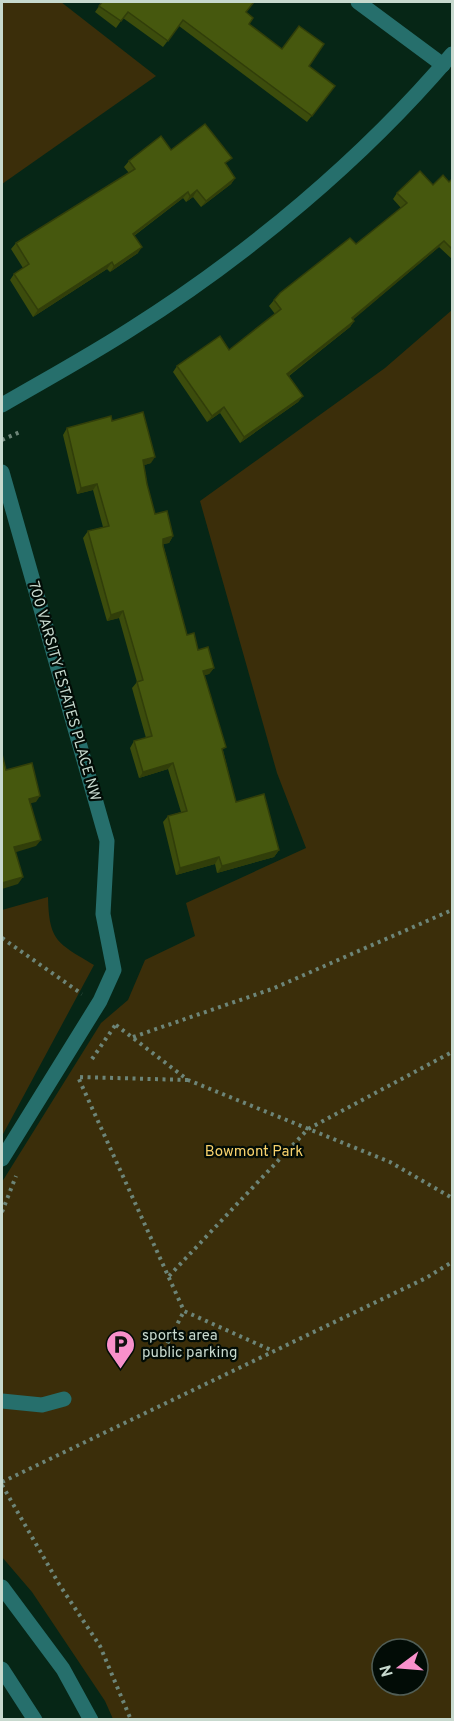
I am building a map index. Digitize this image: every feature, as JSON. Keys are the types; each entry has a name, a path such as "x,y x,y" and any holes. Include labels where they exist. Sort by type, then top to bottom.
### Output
{"street":[{"path":"2,405 132,328 186,291 280,220 345,163 448,59 358,2"},
{"name":"700 VARSITY ESTATES PLACE NW","path":"2,472 107,841 103,914 114,970 100,1001 2,1159"},
{"path":"2,1401 42,1406 64,1399"},
{"path":"2,1587 63,1669 92,1719"},
{"path":"2,1669 35,1719"}],"path":[{"path":"2,440 22,431"},
{"path":"133,1038 272,989 453,910"},
{"path":"2,938 88,998 100,1001"},
{"path":"117,1025 188,1080 390,1162 453,1198"},
{"path":"169,1276 309,1128 453,1052"},
{"path":"188,1080 78,1077 184,1311 273,1351"},
{"path":"131,1719 100,1646 2,1483 426,1278 453,1262"},
{"path":"164,1350 184,1311"}],"green space":[{"path":"2,2 61,2 156,76 2,184"},
{"name":"Bowmont Park","path":"452,310 452,1719 113,1719 105,1701 32,1592 2,1557 2,1182 101,1023 128,1000 145,960 195,936 186,903 306,848 277,773 200,501 385,368"},
{"path":"48,897 51,924 58,940 94,965 2,1136 2,910"}],"building":[{"path":"102,2 254,2 246,12 253,18 249,24 282,49 299,26 324,44 309,66 335,86 312,116 183,20 168,41 128,12 121,21 99,6"},
{"path":"205,124 232,158 225,163 235,178 206,201 197,190 190,196 188,192 133,234 142,247 114,266 112,262 38,310 14,274 29,264 16,243 135,169 129,161 161,136 171,150"},
{"path":"420,171 433,185 443,175 449,182 453,178 453,250 444,241 352,318 354,321 287,374 303,396 244,437 224,407 212,416 177,366 220,336 229,350 281,309 274,300 280,293 350,238 356,244 407,203 397,193"},
{"path":"143,412 155,457 143,460 147,484 155,514 167,511 173,536 163,539 163,546 187,635 194,633 198,650 208,647 214,668 203,671 226,747 222,749 236,802 264,794 279,850 222,866 219,857 180,868 168,816 187,811 173,763 143,772 134,741 152,736 137,682 143,680 123,611 111,615 88,531 109,526 97,484 81,488 67,428 111,416 112,421"},
{"path":"2,754 6,770 32,763 40,796 29,799 41,840 14,847 23,877 2,883"}],"place":[{"name":"sports area public parking","path":"121,1370"}]}
